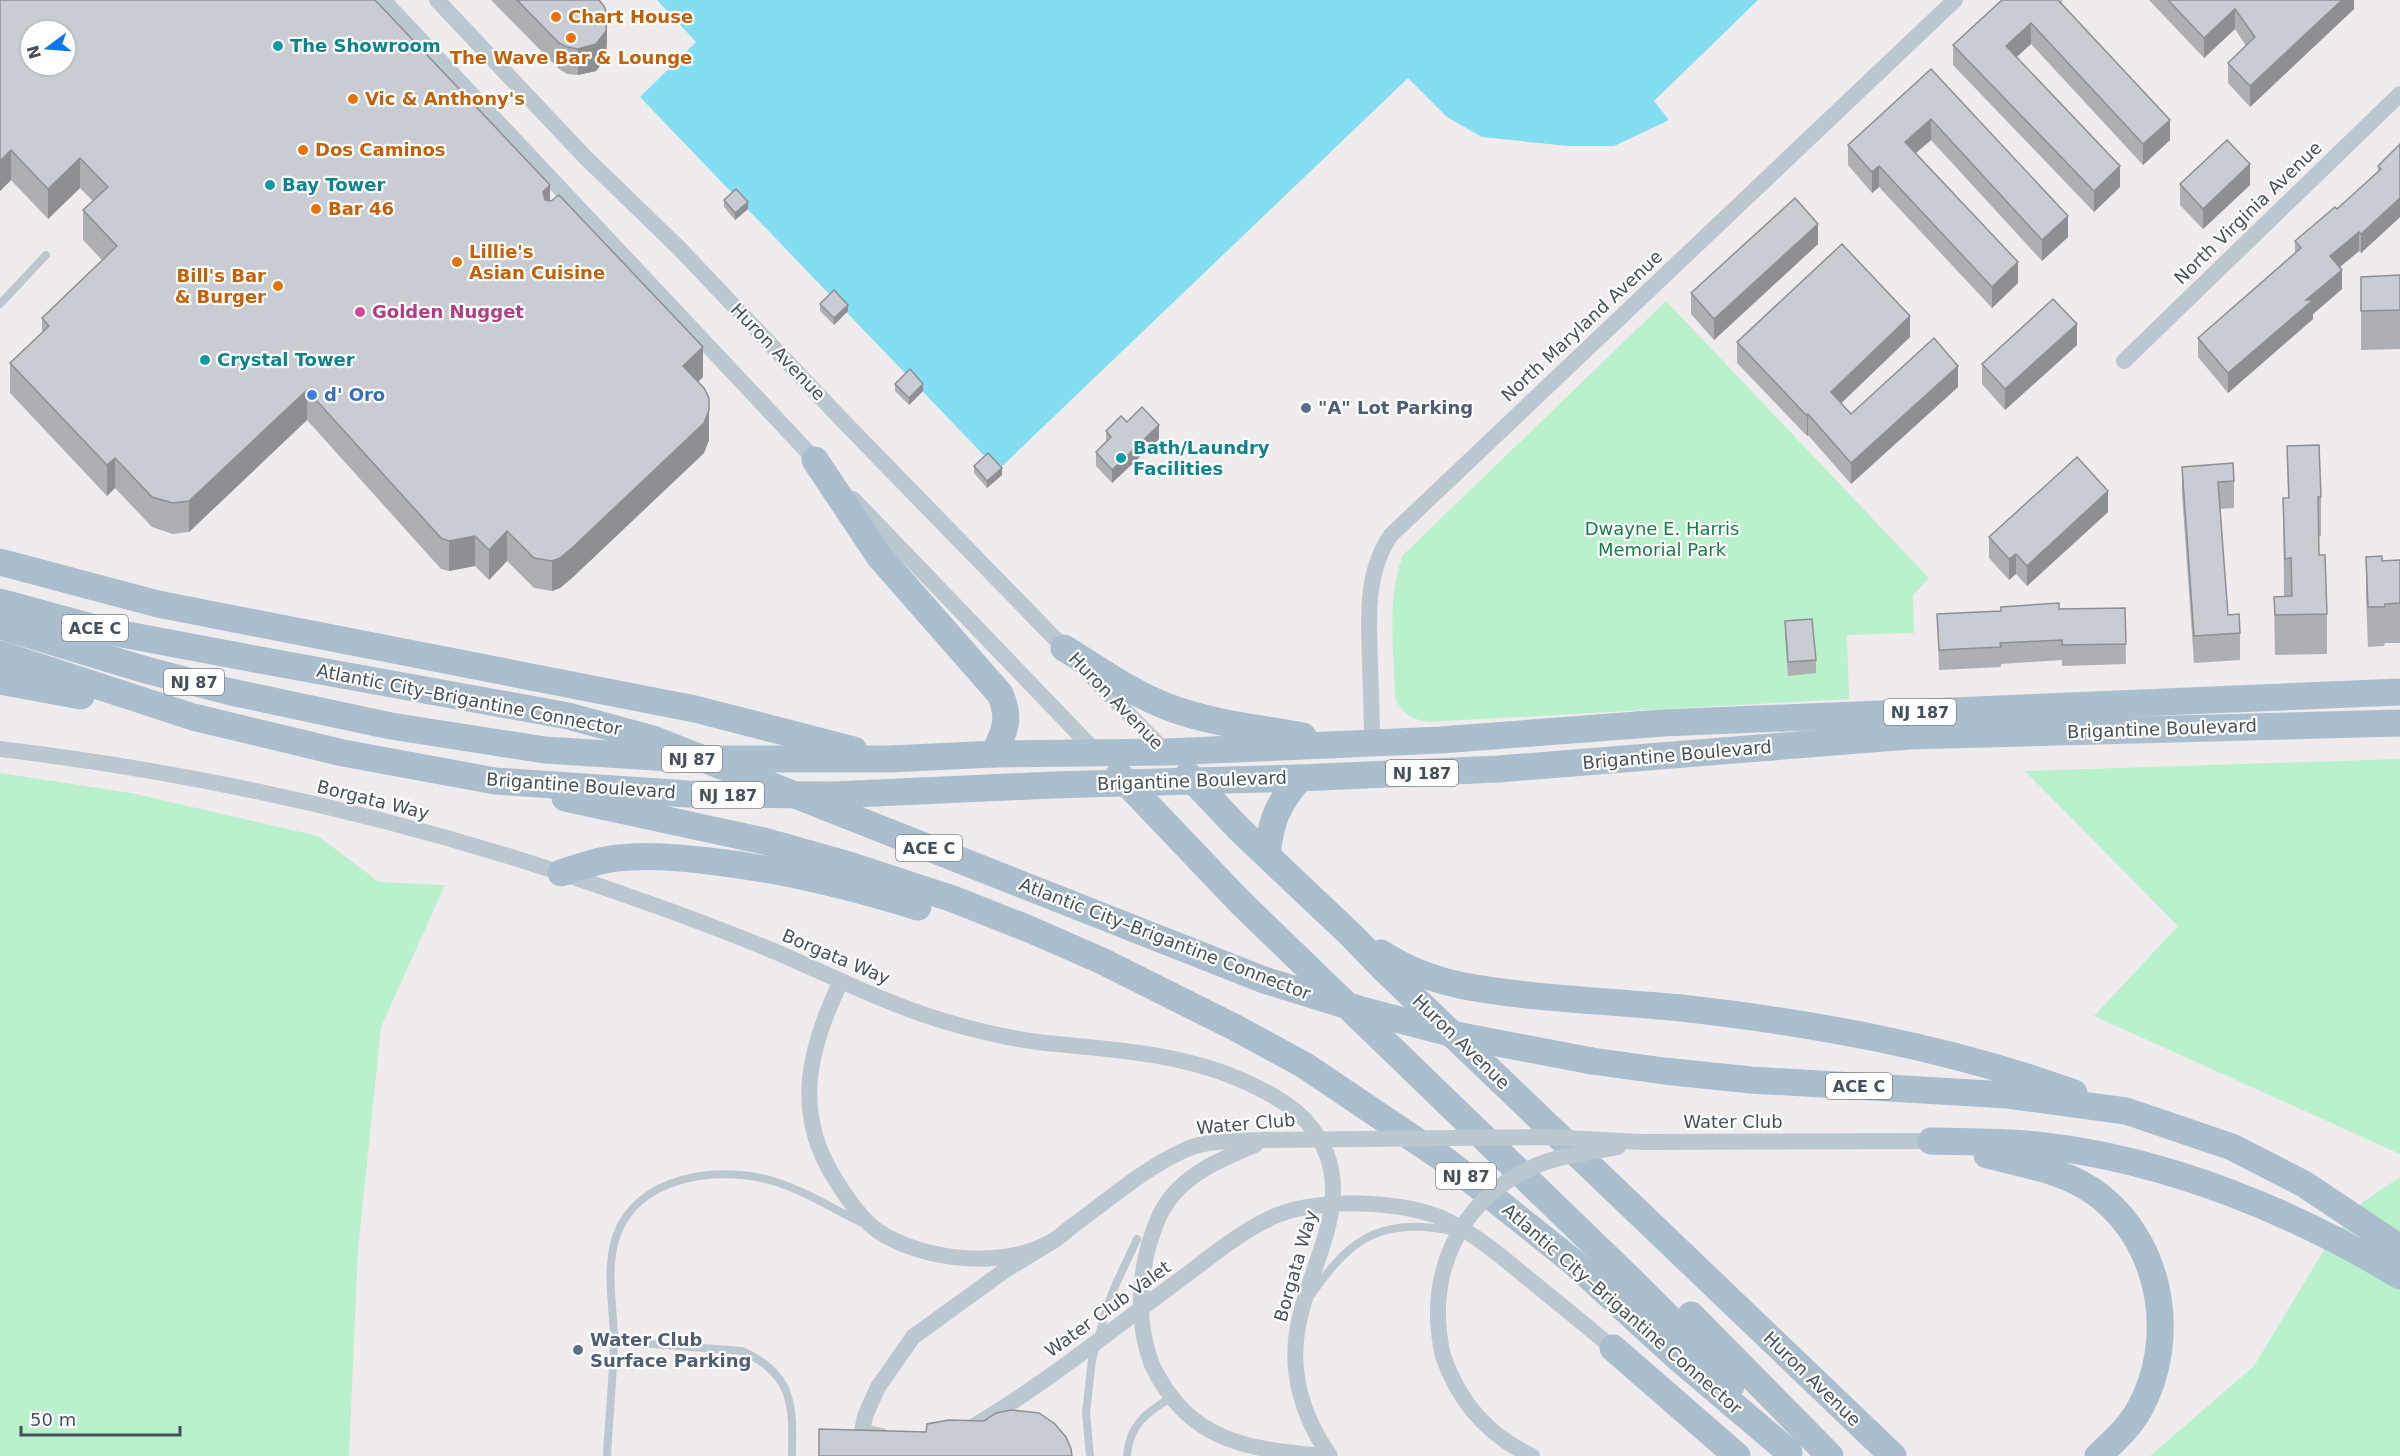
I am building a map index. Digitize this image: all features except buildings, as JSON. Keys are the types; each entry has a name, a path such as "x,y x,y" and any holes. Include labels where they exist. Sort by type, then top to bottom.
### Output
{"main road":[{"path":"815,460 879,556 1000,694 1007,723 994,754"},
{"path":"0,562 158,604 684,707 890,759"},
{"name":"Atlantic City–Brigantine Connector","path":"0,602 106,630 525,708 614,728 691,754 1264,980 1358,1009 1461,1036 1592,1061 1664,1071 1751,1080 2007,1095 2126,1112 2232,1147 2304,1184 2400,1248"},
{"name":"Brigantine Boulevard","path":"0,626 146,670 347,718 468,740 545,750 685,759 890,759 994,754 1166,752 1363,744 1663,723 2400,692"},
{"path":"1064,648 1138,693 1168,707 1228,723 1363,744"},
{"name":"Brigantine Boulevard","path":"0,654 193,717 343,753 495,781 688,794 833,795 1300,778 1499,769 1664,758 1910,736 2400,723"},
{"path":"0,681 193,717"},
{"path":"1663,723 1664,758"},
{"name":"Huron Avenue","path":"1166,752 1385,970 1893,1456"},
{"path":"1097,753 1240,902 1692,1341 1791,1454"},
{"path":"1267,855 1273,819 1286,794 1300,778"},
{"name":"Atlantic City–Brigantine Connector","path":"495,781 613,810 764,841 849,865 932,892 1029,929 1168,993 1304,1065 1448,1162 1572,1261 1678,1358 1791,1454"},
{"path":"561,873 585,864 628,857 673,857 709,861 800,876 870,892 943,914 1029,929"},
{"path":"1351,935 1403,967 1444,982 1485,990 1740,1015 1858,1034 1926,1049 2030,1077 2126,1112"},
{"path":"1931,1141 2045,1146 2106,1157 2183,1177 2292,1219 2342,1243 2400,1276"},
{"path":"1931,1141 2063,1175 2101,1196 2117,1211 2141,1247 2156,1286 2160,1307 2161,1327 2155,1373 2140,1410 2127,1428 2098,1456"},
{"path":"1565,1216 1650,1275 1830,1456"},
{"path":"1613,1348 1711,1456"},
{"path":"1613,1348 1737,1456"}],"street":[{"path":"383,0 569,206 1097,753"},
{"name":"Huron Avenue","path":"437,0 585,157 679,248 846,424 1166,752"},
{"name":"North Maryland Avenue","path":"1363,744 1370,593 1378,557 1391,535 1956,0"},
{"name":"North Virginia Avenue","path":"2124,361 2400,94"},
{"name":"Borgata Way","path":"0,749 123,766 226,785 399,825 561,873 710,926 912,1010 980,1031 1044,1043 1148,1053 1178,1059 1237,1078 1285,1104 1305,1121 1314,1132 1328,1162 1333,1205 1327,1235 1307,1289 1296,1346 1297,1379 1305,1411 1311,1426 1330,1456"},
{"name":"Water Club","path":"842,981 815,1044 809,1079 810,1119 815,1136 830,1171 852,1203 877,1230 920,1250 949,1257 967,1259 1001,1257 1034,1249 1056,1240 1130,1184 1172,1157 1203,1144 1268,1140 1527,1137 1642,1142 1931,1141"},
{"path":"1268,1140 1222,1159 1182,1186 1163,1208 1143,1241 1140,1297 1142,1333 1152,1365 1171,1398 1193,1420 1219,1436 1269,1451 1323,1456"},
{"path":"1532,1456 1503,1440 1476,1416 1454,1385 1443,1356 1437,1314 1442,1275 1454,1241 1474,1210 1502,1185 1534,1166 1642,1142"},
{"name":"Water Club Valet","path":"945,1440 1019,1397 1257,1225 1296,1209 1333,1205 1402,1206 1434,1215 1475,1237 1613,1348"},
{"path":"900,1440 862,1432 868,1409 878,1387 902,1350 932,1322 1004,1271 1056,1240"}],"lane":[{"path":"0,304 46,255"},
{"path":"607,1456 614,1341 612,1267 615,1238 622,1222 633,1207 662,1187 698,1176 736,1175 774,1181 877,1230"},
{"path":"1302,1310 1341,1256 1376,1233 1411,1226 1440,1229 1475,1237"},
{"path":"1090,1456 1086,1413 1089,1377 1116,1284 1143,1241"},
{"path":"614,1341 742,1350 758,1358 775,1373 789,1397 792,1418 792,1456"},
{"path":"1127,1456 1130,1435 1140,1419 1151,1409 1171,1398"}],"green space":[{"name":"Dwayne E. Harris Memorial Park","path":"1666,301 1929,578 1913,595 1914,633 1847,635 1849,699 1427,722 1416,719 1401,708 1395,698 1393,607 1394,590 1403,555"},
{"path":"2400,759 2400,1154 2094,1016 2178,926 2025,771"},
{"path":"0,773 131,793 318,836 379,882 445,885 381,1027 358,1249 349,1456 0,1456"},
{"path":"2400,1177 2400,1456 2150,1456 2254,1366 2324,1250 2363,1202"}],"water":[{"path":"657,0 1758,0 1654,101 1669,120 1614,146 1568,146 1482,137 1447,117 1408,78 998,470 640,97 696,42"}],"place":[{"name":"Chart House","path":"556,17"},
{"name":"The Wave Bar & Lounge","path":"571,38"},
{"name":"The Showroom","path":"278,46"},
{"name":"Vic & Anthony's","path":"353,99"},
{"name":"Dos Caminos","path":"303,150"},
{"name":"Bay Tower","path":"270,185"},
{"name":"Bar 46","path":"316,209"},
{"name":"Lillie's Asian Cuisine","path":"457,262"},
{"name":"Bill's Bar & Burger","path":"278,286"},
{"name":"Golden Nugget","path":"360,312"},
{"name":"Crystal Tower","path":"205,360"},
{"name":"d' Oro","path":"312,395"},
{"name":"\"A\" Lot Parking","path":"1306,408"},
{"name":"Bath/Laundry Facilities","path":"1121,458"},
{"name":"Water Club Surface Parking","path":"578,1350"}]}
